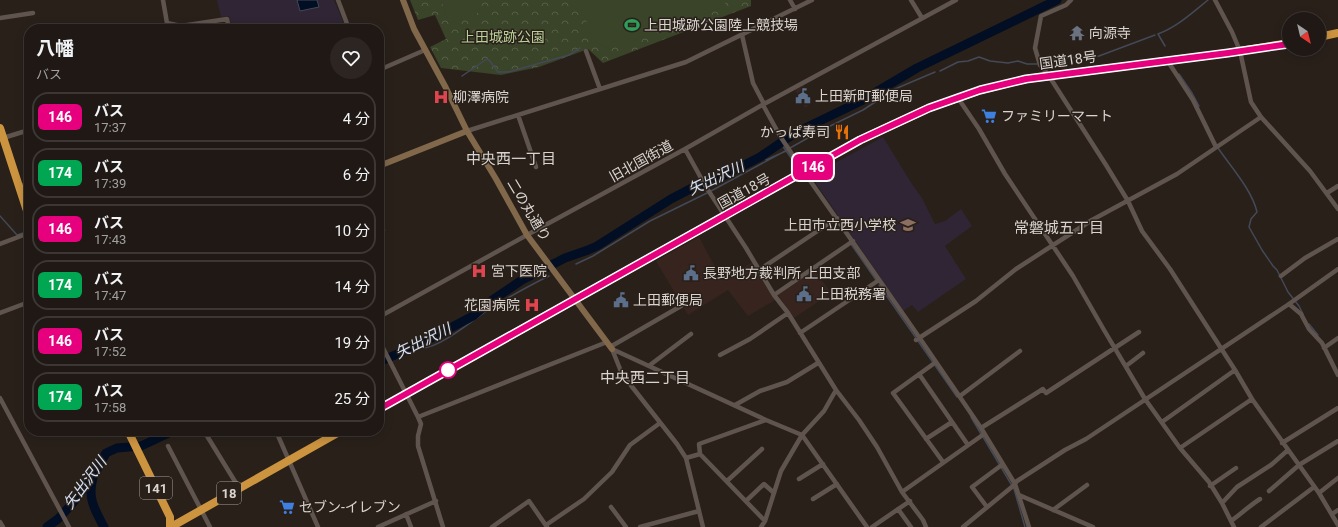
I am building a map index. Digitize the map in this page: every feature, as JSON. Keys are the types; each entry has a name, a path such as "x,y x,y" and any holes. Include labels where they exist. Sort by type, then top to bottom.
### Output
{"highway":[{"path":"1326,36 1338,33"},
{"name":"国道18号","path":"384,406 804,172 883,129 929,108 1003,84 1026,79 1282,45"},
{"path":"0,128 24,200"},
{"name":"141","path":"131,436 170,517 170,527"},
{"name":"18","path":"170,527 332,436"}],"street":[{"path":"163,0 167,23 172,24"},
{"path":"338,0 347,24"},
{"name":"二の丸通り","path":"403,0 414,30 446,88 466,131 496,179 527,235 575,300"},
{"path":"790,0 795,9"},
{"path":"384,164 466,131 518,116 686,62 812,0"},
{"path":"911,0 922,18 956,0"},
{"path":"1071,0 1066,5 1041,16 1035,48 1040,65 1049,76 1128,201 1142,231 1170,269 1252,399 1319,493 1338,525"},
{"path":"1215,0 1240,51 1251,102 1261,117 1310,171 1338,209"},
{"path":"0,18 33,13"},
{"name":"旧北国街道","path":"384,314 922,18"},
{"path":"194,24 227,19 228,24"},
{"path":"742,35 754,82 763,105 780,136 853,241 900,313 960,396 981,428 1015,484 1029,527"},
{"path":"384,68 425,50"},
{"path":"586,51 600,89"},
{"path":"1167,60 1193,100 1216,147"},
{"path":"958,98 979,129 1005,174 1054,246 1145,399 1222,503 1234,527"},
{"path":"518,116 536,167"},
{"path":"918,338 976,301 1016,269 1054,246 1092,220 1177,174 1261,117"},
{"path":"4,138 24,132"},
{"path":"685,149 706,188 746,248 774,295 807,342 818,363 836,390 877,447 902,492 910,501 926,527"},
{"path":"20,187 24,185"},
{"path":"1327,193 1338,186"},
{"path":"759,270 837,218"},
{"path":"0,244 24,235"},
{"path":"1281,276 1305,258 1338,239"},
{"path":"774,295 853,241"},
{"path":"963,527 1015,484 1017,480 1065,450 1082,442 1220,348 1289,304 1338,268"},
{"path":"800,333 879,280"},
{"path":"575,300 610,346 622,374 677,444 686,458 703,527"},
{"path":"0,313 24,304"},
{"path":"1289,304 1301,314 1309,329 1324,348 1338,374"},
{"path":"418,417 610,346 682,306"},
{"path":"720,355 750,339 788,313"},
{"path":"981,428 1044,389 1046,393 1140,332"},
{"path":"650,365 691,334"},
{"path":"1324,348 1338,338"},
{"path":"610,346 766,420 802,435 867,527"},
{"path":"384,349 421,424 418,436 418,446 443,527"},
{"path":"960,396 1020,351"},
{"path":"1126,366 1143,354"},
{"path":"936,362 893,393 943,462"},
{"path":"735,405 760,391 787,382 818,363"},
{"path":"1162,422 1235,370"},
{"path":"919,374 968,445"},
{"path":"761,527 765,521 781,471 802,435 824,411 836,390"},
{"path":"0,398 70,527"},
{"path":"1180,448 1252,399"},
{"path":"1282,443 1338,408"},
{"path":"765,521 700,454 699,444 766,420"},
{"path":"926,439 952,422"},
{"path":"492,527 529,501 547,526 584,499 612,472 630,445 660,423"},
{"path":"902,492 984,434"},
{"path":"207,436 239,488"},
{"path":"278,436 318,527"},
{"path":"1269,491 1299,465 1338,441"},
{"path":"168,446 210,527"},
{"path":"727,481 762,449"},
{"path":"1222,503 1237,487 1270,465 1288,450"},
{"path":"686,458 700,454"},
{"path":"799,479 823,464"},
{"path":"987,508 972,487 1003,464"},
{"path":"1210,486 1236,468"},
{"path":"1319,493 1338,478"},
{"path":"746,501 764,484 774,493"},
{"path":"812,499 837,484"},
{"path":"1053,510 1087,485"},
{"path":"1261,527 1314,487"},
{"path":"1019,495 1093,527"},
{"path":"1231,521 1242,513 1247,506 1260,499"},
{"path":"378,527 436,501"},
{"path":"872,527 910,501"},
{"path":"611,507 626,527"},
{"path":"898,509 911,527"},
{"path":"1332,514 1338,510"},
{"path":"640,527 699,511"},
{"path":"406,514 411,527"},
{"path":"0,522 3,527"}],"shaded area":[{"path":"217,0 334,0 344,24 231,24 229,16 221,17"},
{"path":"803,85 812,103 805,108 795,90"},
{"name":"上田市立西小学校","path":"883,137 922,198 935,224 945,221 961,209 972,226 945,246 966,279 918,312 912,305 903,311 811,176"},
{"name":"長野地方裁判所 上田支部","path":"699,237 722,280 753,262 775,300 748,316 728,290 688,315 656,261"},
{"name":"上田税務署","path":"815,270 831,293 794,318 777,294"}],"green space":[{"name":"上田城跡公園","path":"410,0 751,0 751,6 603,63 588,49 539,67 501,75 441,68 430,47 446,39 435,15 418,20"},
{"path":"441,0 476,0 480,12 449,23"},
{"name":"上田城跡公園陸上競技場","path":"583,0 727,0 723,7 610,49 595,42 581,8"}],"water":[{"path":"297,0 317,0 319,7 300,11"}],"waterway":[{"name":"矢出沢川","path":"384,360 420,344 473,316 488,303 522,280 565,258 597,246 671,199 692,188 719,178 760,157 795,133 861,101 917,68 1057,0"},
{"path":"1158,34 1178,24 1208,0"},
{"path":"1158,34 1165,46"},
{"path":"1042,64 1055,59 1099,56 1155,35"},
{"path":"462,76 487,59 498,72 508,72 569,55 580,48"},
{"path":"940,71 958,62 968,61 979,57 990,61 1008,63 1018,61 1027,64 1037,64"},
{"path":"790,148 863,110 895,89 935,72"},
{"path":"1179,74 1199,106"},
{"path":"780,142 798,168"},
{"path":"1218,148 1251,195 1257,212 1251,219 1249,227 1303,314"},
{"path":"711,191 787,150"},
{"path":"766,160 786,151"},
{"path":"576,264 593,256 650,221 707,193"},
{"path":"0,216 17,235 24,233"},
{"path":"851,244 876,280"},
{"path":"415,346 421,348 429,347 448,338 492,307 549,276"},
{"path":"879,285 916,338"},
{"path":"1309,324 1318,335"},
{"path":"918,341 957,397"},
{"path":"971,417 981,434"},
{"name":"矢出沢川","path":"47,527 58,519 72,504 94,475 106,453 117,448 141,446 162,436"},
{"path":"983,437 1014,489 1025,527"},
{"path":"93,478 91,485 91,498 104,527"}],"bus line":[{"name":"146","path":"384,406 860,140 929,108 980,90 1026,79 1282,45"}],"place":[{"name":"上田城跡公園陸上競技場","path":"632,25"},
{"name":"向源寺","path":"1077,33"},
{"name":"上田新町郵便局","path":"803,96"},
{"name":"柳澤病院","path":"441,97"},
{"name":"ファミリーマート","path":"989,116"},
{"name":"かっぱ寿司","path":"842,132"},
{"name":"上田市立西小学校","path":"908,225"},
{"name":"宮下医院","path":"479,271"},
{"name":"長野地方裁判所 上田支部","path":"691,273"},
{"name":"上田税務署","path":"804,294"},
{"name":"上田郵便局","path":"621,300"},
{"name":"花園病院","path":"532,305"},
{"name":"セブン-イレブン","path":"287,507"}],"district":[{"name":"中央西一丁目","path":"511,159"},
{"name":"常磐城五丁目","path":"1059,228"},
{"name":"中央西二丁目","path":"645,378"}]}
